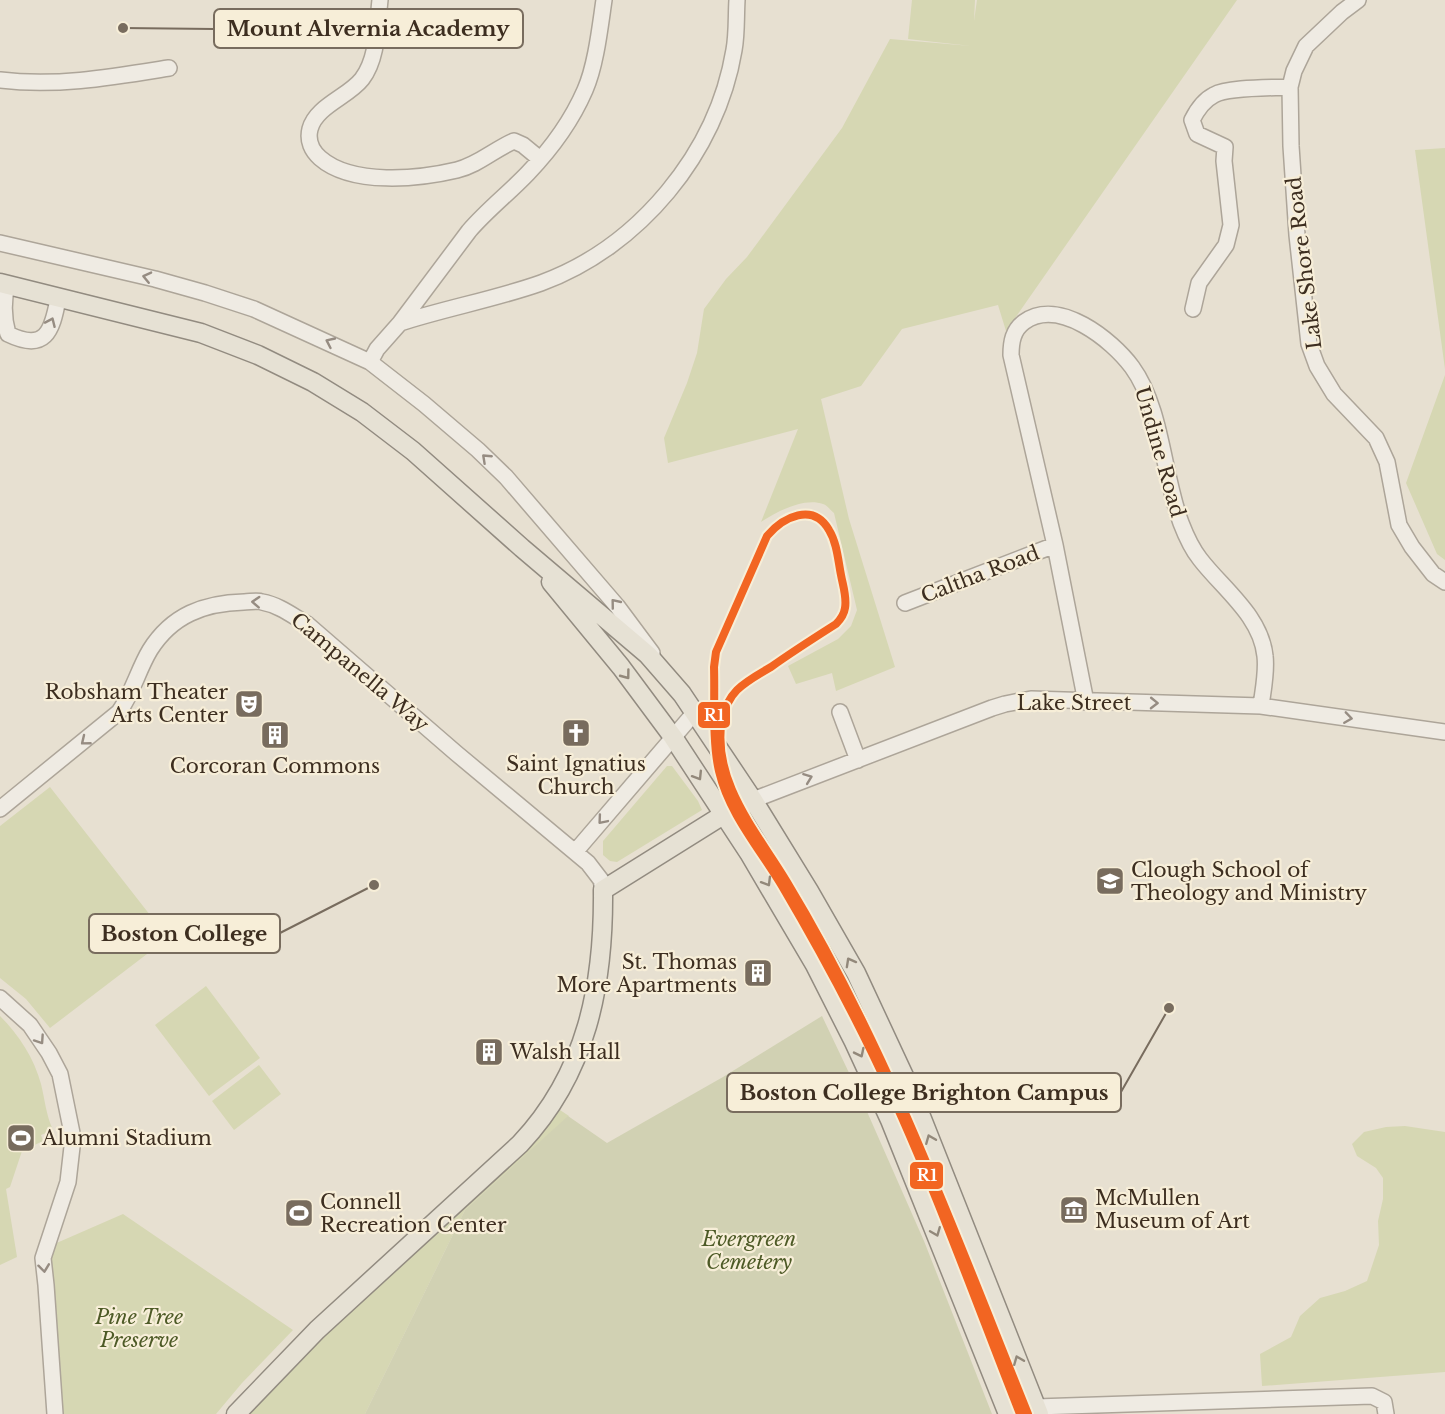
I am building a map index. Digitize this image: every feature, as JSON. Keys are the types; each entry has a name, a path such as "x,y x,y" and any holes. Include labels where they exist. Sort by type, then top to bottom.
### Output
{"main road":[{"path":"3,284 201,333 258,355 313,382 362,412 438,471 522,548 648,655 675,684 753,800 822,912 876,1012 939,1161 1038,1410"},
{"path":"522,548 621,667 673,737 755,863 815,965 873,1081 907,1159 1008,1414"},
{"name":"Lake Street","path":"603,890 723,815 753,800"},
{"path":"236,1414 324,1323 520,1144 549,1109 578,1056 585,1033 598,979 603,890"}],"street":[{"path":"380,0 375,49 364,77 320,115 310,130 310,143 318,156 341,170 391,178 457,170 514,141 523,145 540,159"},
{"path":"370,362 377,349 400,323 481,217 540,159 561,132 586,88 599,38 604,0"},
{"path":"400,323 541,283 584,263 638,224 680,177 701,144 714,117 727,81 735,48 737,0"},
{"name":"Lake Shore Road","path":"1358,0 1306,46 1294,71 1290,87 1297,235 1310,344 1317,366 1334,394 1376,438 1387,462 1400,525 1408,540 1433,574 1445,582"},
{"path":"0,80 27,83 69,82 169,68"},
{"path":"1193,309 1199,283 1226,245 1231,225 1224,161 1225,147 1197,134 1192,120 1198,109 1215,94 1238,90 1290,87"},
{"path":"0,243 155,279 225,299 298,327 370,362 461,436 512,484 617,606 675,684"},
{"path":"3,284 4,337 37,341 43,337 51,326 58,298"},
{"name":"Undine Road","path":"1086,702 1055,545 1011,350 1013,337 1020,326 1042,315 1068,319 1092,330 1114,346 1137,374 1150,404 1170,489 1188,540 1198,558 1251,619 1262,642 1266,668 1261,706"},
{"name":"Caltha Road","path":"905,603 1055,545"},
{"name":"Campanella Way","path":"0,808 119,712 130,697 150,650 165,631 193,610 231,602 262,601 308,624 592,867 601,880 603,890"},
{"name":"Lake Street","path":"753,800 1005,704 1031,699 1261,706 1445,732"},
{"path":"575,852 695,712"},
{"path":"840,712 858,760"},
{"path":"0,998 30,1025 60,1074 73,1138 69,1182 43,1258 55,1414"},
{"path":"1038,1410 1372,1396 1384,1402 1386,1414"}],"green space":[{"path":"912,0 975,0 974,21 977,0 1237,0 1006,331 998,305 902,329 861,386 821,399 849,519 895,667 836,691 832,673 796,684 788,666 838,639 851,626 857,610 834,513 824,505 807,502 782,510 761,522 798,429 668,463 664,438 697,353 704,309 726,279 747,257 842,128 890,39 971,46 908,39"},
{"path":"1445,148 1445,369 1415,150"},
{"path":"1445,375 1445,560 1437,554 1406,483"},
{"path":"667,766 672,766 702,810 617,862 610,861 603,855 603,841"},
{"path":"50,787 168,938 50,1028 26,999 0,978 0,826"},
{"path":"206,986 260,1058 209,1096 155,1025"},
{"name":"Alumni Stadium","path":"0,1016 30,1056 41,1084 53,1130 41,1135 43,1141 22,1151 10,1187 6,1189 17,1257 0,1265"},
{"name":"Evergreen Cemetery","path":"822,1016 924,1241 992,1414 365,1414 465,1210 568,1116 607,1143 723,1077"},
{"path":"259,1065 281,1094 234,1130 212,1101"},
{"path":"560,1110 569,1116 465,1210 365,1414 246,1414 297,1362 532,1142"},
{"path":"1405,1126 1445,1132 1445,1372 1262,1386 1260,1354 1291,1337 1300,1316 1320,1298 1345,1291 1367,1281 1379,1245 1378,1221 1383,1199 1383,1178 1376,1168 1357,1156 1352,1144 1364,1132"},
{"name":"Pine Tree Preserve","path":"123,1214 293,1330 216,1414 61,1414 49,1263 52,1245"}],"tram line":[{"path":"714,675 716,652 767,536 789,518 798,515 815,516 829,530 836,546 845,596 843,615 836,624 747,682"}],"transit line":[{"name":"R1","path":"1020,1414 932,1190 874,1057 806,928 738,817 719,771 714,720 716,652 767,536 781,523 798,515 815,516 822,521 832,535 844,592 844,613 836,624 734,693 722,719 720,742 723,764 739,805 823,945 888,1076 946,1210 1028,1414"}],"place":[{"name":"Mount Alvernia Academy","path":"123,28"},
{"name":"Robsham Theater Arts Center","path":"249,704"},
{"name":"Saint Ignatius Church","path":"576,733"},
{"name":"Corcoran Commons","path":"275,735"},
{"name":"Clough School of Theology and Ministry","path":"1110,881"},
{"name":"Boston College","path":"374,885"},
{"name":"St. Thomas More Apartments","path":"758,973"},
{"name":"Boston College Brighton Campus","path":"1169,1008"},
{"name":"Walsh Hall","path":"489,1052"},
{"name":"Alumni Stadium","path":"21,1138"},
{"name":"McMullen Museum of Art","path":"1074,1210"},
{"name":"Connell Recreation Center","path":"299,1213"}]}
